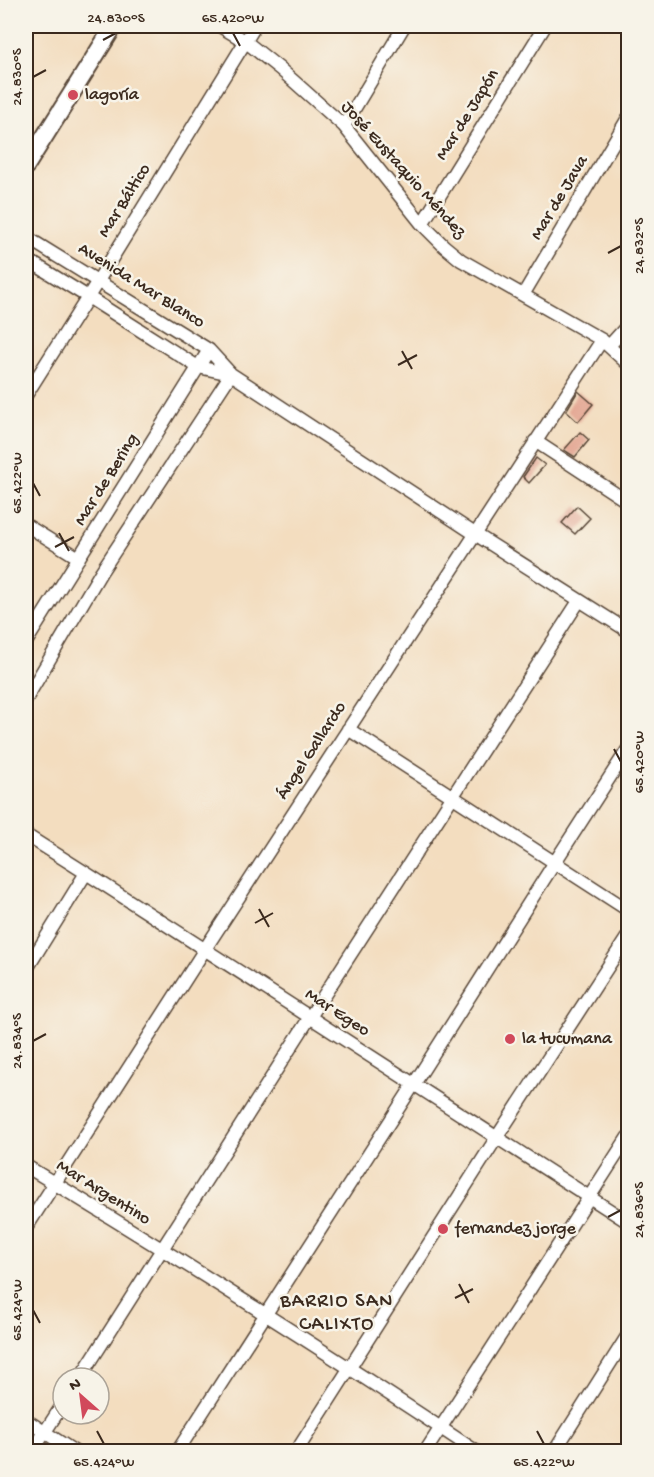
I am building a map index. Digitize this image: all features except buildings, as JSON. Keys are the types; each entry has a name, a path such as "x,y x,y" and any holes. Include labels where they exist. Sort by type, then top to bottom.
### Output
{"street":[{"path":"26,166 114,26"},
{"name":"José Eustaquio Méndez","path":"220,26 245,41 280,69 344,126 422,224 444,246 461,260 605,343 628,364"},
{"name":"Mar Báltico","path":"26,395 255,26"},
{"path":"344,126 404,26"},
{"name":"Mar de Japón","path":"422,224 545,26"},
{"name":"Mar de Java","path":"523,295 628,118"},
{"name":"Avenida Mar Blanco","path":"26,237 209,350 231,374"},
{"name":"Avenida Mar Blanco","path":"26,260 198,367"},
{"name":"Ángel Gallardo","path":"26,1228 535,441 605,343 628,325"},
{"name":"Mar de Bering","path":"26,642 209,350"},
{"path":"198,367 231,374 628,631"},
{"path":"26,699 101,572 231,374"},
{"path":"535,441 628,502"},
{"path":"26,525 80,558"},
{"path":"88,1366 579,601"},
{"path":"348,729 628,910"},
{"path":"177,1452 628,750"},
{"name":"Mar Egeo","path":"26,835 628,1222"},
{"path":"26,970 86,873"},
{"path":"296,1452 628,936"},
{"path":"426,1452 628,1137"},
{"name":"Mar Argentino","path":"26,1166 349,1368 477,1452"},
{"path":"554,1452 628,1335"},
{"path":"26,1420 75,1452"},
{"path":"32,1452 51,1423"}],"place":[{"name":"lagoría","path":"73,95"},
{"name":"la tucumana","path":"510,1039"},
{"name":"fernandez jorge","path":"443,1229"}],"district":[{"name":"BARRIO SAN CALIXTO","path":"337,1314"}]}
